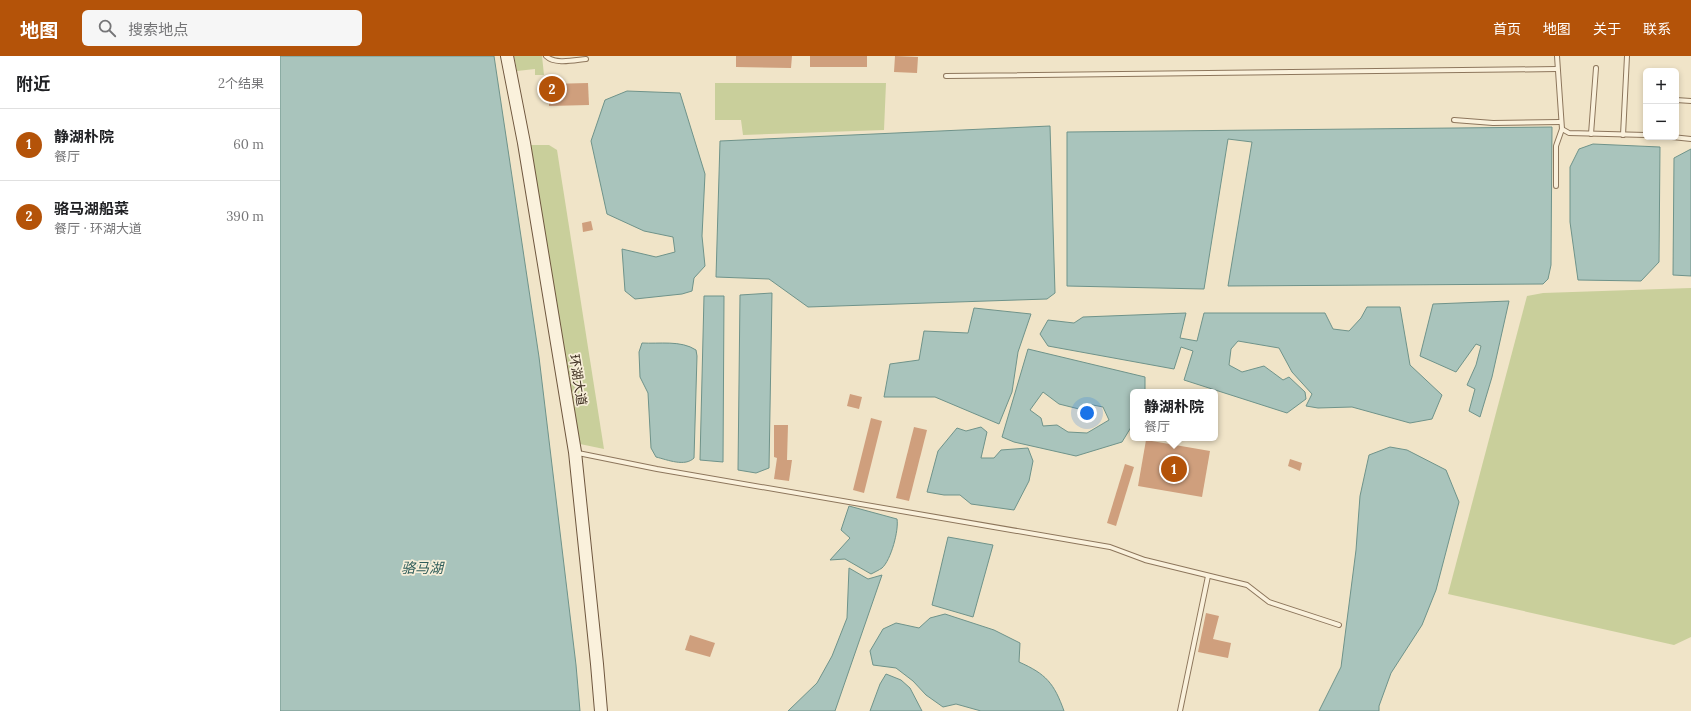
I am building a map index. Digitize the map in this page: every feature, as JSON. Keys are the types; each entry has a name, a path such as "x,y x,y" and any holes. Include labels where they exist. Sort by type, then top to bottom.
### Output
{"main road":[{"name":"环湖大道","path":"507,56 526,151 575,452 598,664 601,711"}],"lane":[{"path":"546,56 558,60 586,59"},
{"path":"1556,186 1556,146 1562,129 1560,122 1557,56"},
{"path":"1623,135 1627,56"},
{"path":"1591,134 1596,68"},
{"path":"946,76 1557,69"},
{"path":"1679,100 1691,101"},
{"path":"1454,120 1493,123 1560,122"},
{"path":"1562,129 1569,133 1643,135"},
{"path":"1679,137 1691,138"},
{"path":"575,452 657,469 1110,547 1145,560 1247,585 1270,602 1339,625"},
{"path":"1180,711 1208,576"}],"green space":[{"path":"514,56 542,56 544,75 535,75 535,69 517,71"},
{"path":"715,83 886,83 884,130 743,135 741,120 715,120"},
{"path":"530,145 549,145 557,150 604,449 580,444"},
{"path":"1691,288 1691,637 1674,645 1448,594 1527,296 1543,293"}],"water":[{"name":"骆马湖","path":"280,56 494,56 539,357 576,665 580,711 280,711"},
{"path":"627,91 680,93 705,174 702,236 705,266 694,278 692,291 682,294 635,299 625,291 622,249 656,257 675,252 673,237 644,231 607,214 591,141 605,100"},
{"path":"1050,126 1055,293 1047,299 808,307 769,279 716,277 720,141"},
{"path":"1552,127 1551,265 1548,279 1543,284 1228,286 1252,142 1228,139 1204,289 1067,286 1067,132"},
{"path":"1593,144 1660,147 1659,262 1641,281 1578,280 1570,222 1570,167 1579,149"},
{"path":"1691,149 1691,276 1673,275 1674,158"},
{"path":"772,293 769,468 756,473 738,470 740,295"},
{"path":"704,296 724,296 723,462 700,460"},
{"path":"1509,301 1492,377 1480,417 1469,411 1475,389 1467,385 1476,365 1481,346 1476,344 1456,372 1420,356 1433,304"},
{"path":"1367,307 1400,307 1410,365 1442,395 1432,419 1410,423 1352,407 1318,408 1306,406 1312,394 1292,372 1279,348 1238,341 1231,349 1229,365 1242,372 1264,366 1283,380 1289,377 1305,392 1306,399 1287,413 1218,391 1218,389 1212,389 1184,380 1193,351 1181,347 1174,369 1048,346 1040,334 1048,320 1074,323 1083,317 1186,313 1180,338 1197,341 1204,313 1325,313 1333,329 1349,331 1361,318"},
{"path":"974,308 1031,314 1018,352 1012,392 999,424 935,397 884,397 890,364 919,360 924,331 968,333"},
{"path":"642,343 670,343 684,345 696,350 694,458 690,461 676,462 656,457 651,448 648,393 640,377 639,352"},
{"path":"1028,349 1145,377 1145,389 1130,389 1130,429 1122,442 1076,456 1014,442 1002,437","holes":["1043,392 1059,404 1079,409 1088,404 1103,407 1109,420 1087,433 1068,432 1057,425 1043,426 1041,418 1030,410"]},
{"path":"981,427 987,432 981,458 994,458 1001,450 1028,448 1033,461 1029,481 1014,510 971,504 960,495 944,495 927,492 938,451 957,428 966,431"},
{"path":"1390,447 1407,450 1446,470 1459,502 1436,590 1422,625 1391,673 1379,706 1379,711 1319,711 1341,667 1356,550 1360,496 1369,455"},
{"path":"849,506 897,519 896,537 888,559 882,568 871,574 845,559 830,560 850,538 841,530"},
{"path":"948,537 993,545 973,617 932,605"},
{"path":"849,568 868,579 882,575 835,711 788,711 817,683 832,656 847,618"},
{"path":"945,614 994,630 1020,643 1019,662 1028,666 1048,680 1057,693 1064,711 981,711 956,704 943,707 926,695 913,681 896,668 873,665 870,651 883,629 896,623 919,628 930,618"},
{"path":"886,674 901,680 910,688 922,711 870,711 880,684"}],"building":[{"path":"736,56 792,56 791,68 736,67"},
{"path":"810,56 867,56 867,67 810,67"},
{"path":"895,56 918,57 917,73 894,72"},
{"path":"588,83 589,105 549,106 549,84"},
{"path":"591,221 593,230 583,232 582,223"},
{"path":"850,394 862,397 859,409 847,406"},
{"path":"871,418 882,421 864,493 853,490"},
{"path":"774,425 788,425 787,460 792,460 789,481 774,479 777,458 774,457"},
{"path":"914,427 927,430 909,501 896,498"},
{"path":"1146,441 1210,451 1202,497 1138,486"},
{"path":"1290,459 1302,463 1300,471 1288,466"},
{"path":"1125,464 1134,467 1116,526 1107,523"},
{"path":"1206,613 1219,616 1213,639 1231,643 1228,658 1198,652"},
{"path":"690,635 715,643 710,657 685,650"}],"place":[{"name":"骆马湖船菜","path":"552,89"},
{"name":"静湖朴院","path":"1174,469"}]}
